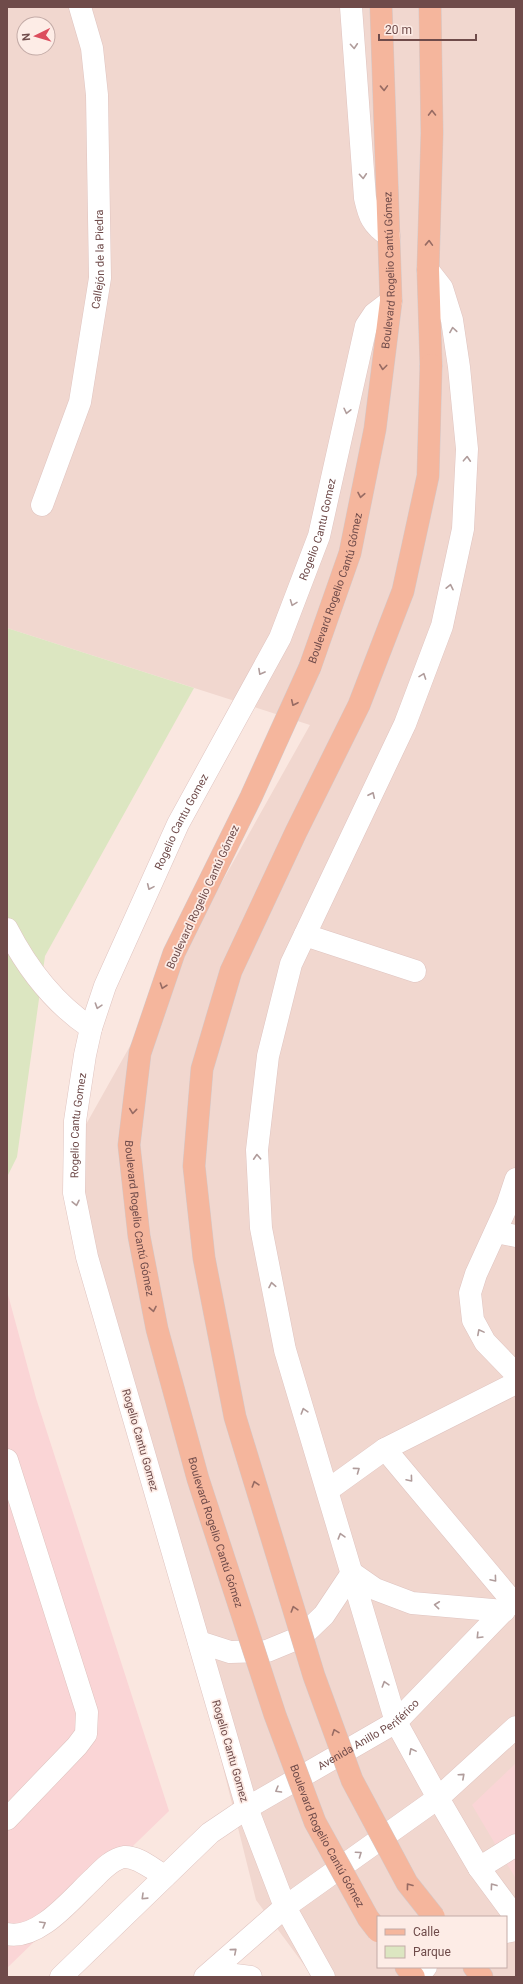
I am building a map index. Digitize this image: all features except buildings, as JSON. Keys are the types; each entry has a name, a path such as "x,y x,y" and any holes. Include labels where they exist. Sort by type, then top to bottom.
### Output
{"main road":[{"name":"Boulevard Rogelio Cantú Gómez","path":"377,1930 368,1918 314,1822 275,1715 198,1479 157,1328 139,1236 129,1146 140,1053 174,953 251,797 310,668 350,553 375,429 391,301 381,7"},
{"path":"430,7 432,133 428,270 431,366 428,476 403,591 359,705 296,832 231,971 202,1069 194,1166 204,1258 235,1417 314,1676 352,1780 407,1883 433,1916"},
{"path":"407,1968 414,1977"},
{"path":"475,1968 482,1977"}],"street":[{"name":"Callejón de la Piedra","path":"42,505 80,402 100,278 97,95 92,48 80,7"},
{"path":"351,7 365,198 369,214 377,228 389,236"},
{"path":"428,270 442,288 452,320 459,367 467,449 463,528 442,626 405,724 292,964 268,1056 257,1150 261,1228 285,1350 396,1722 479,1868 516,1918"},
{"name":"Rogelio Cantu Gomez","path":"324,1977 285,1907 247,1808 87,1257 74,1192 75,1121 85,1055 91,1028 105,986 178,824 280,638 319,536 366,326 374,314 391,301"},
{"path":"7,929 20,955 47,988 71,1015 91,1028"},
{"path":"305,935 415,971"},
{"path":"516,1179 507,1206 506,1234 476,1274 470,1293 473,1320 485,1342 516,1374"},
{"path":"328,1490 385,1449 516,1383"},
{"path":"385,1449 511,1603"},
{"path":"7,1460 87,1712 86,1734 77,1746 7,1819"},
{"path":"199,1642 230,1652 267,1651 301,1637 324,1615 352,1574"},
{"path":"352,1574 375,1589 412,1602 511,1603"},
{"name":"Avenida Anillo Periférico","path":"61,1977 210,1833 247,1808 396,1722 511,1603"},
{"path":"205,1977 285,1907 438,1798 516,1727"},
{"path":"479,1868 516,1844"},
{"path":"7,1934 28,1933 49,1921 99,1872 112,1862 123,1857 134,1858 165,1876"},
{"path":"417,1977 425,1968"},
{"path":"215,1977 235,1975 251,1977"}],"shaded area":[{"path":"7,7 516,7 516,1977 313,1977 256,1900 70,1153 310,725 7,628"},
{"path":"7,1291 36,1398 169,1811 7,1968"},
{"path":"516,1763 516,1879 472,1805"}],"green space":[{"path":"7,628 194,688 45,956 17,1157 7,1177"}]}
